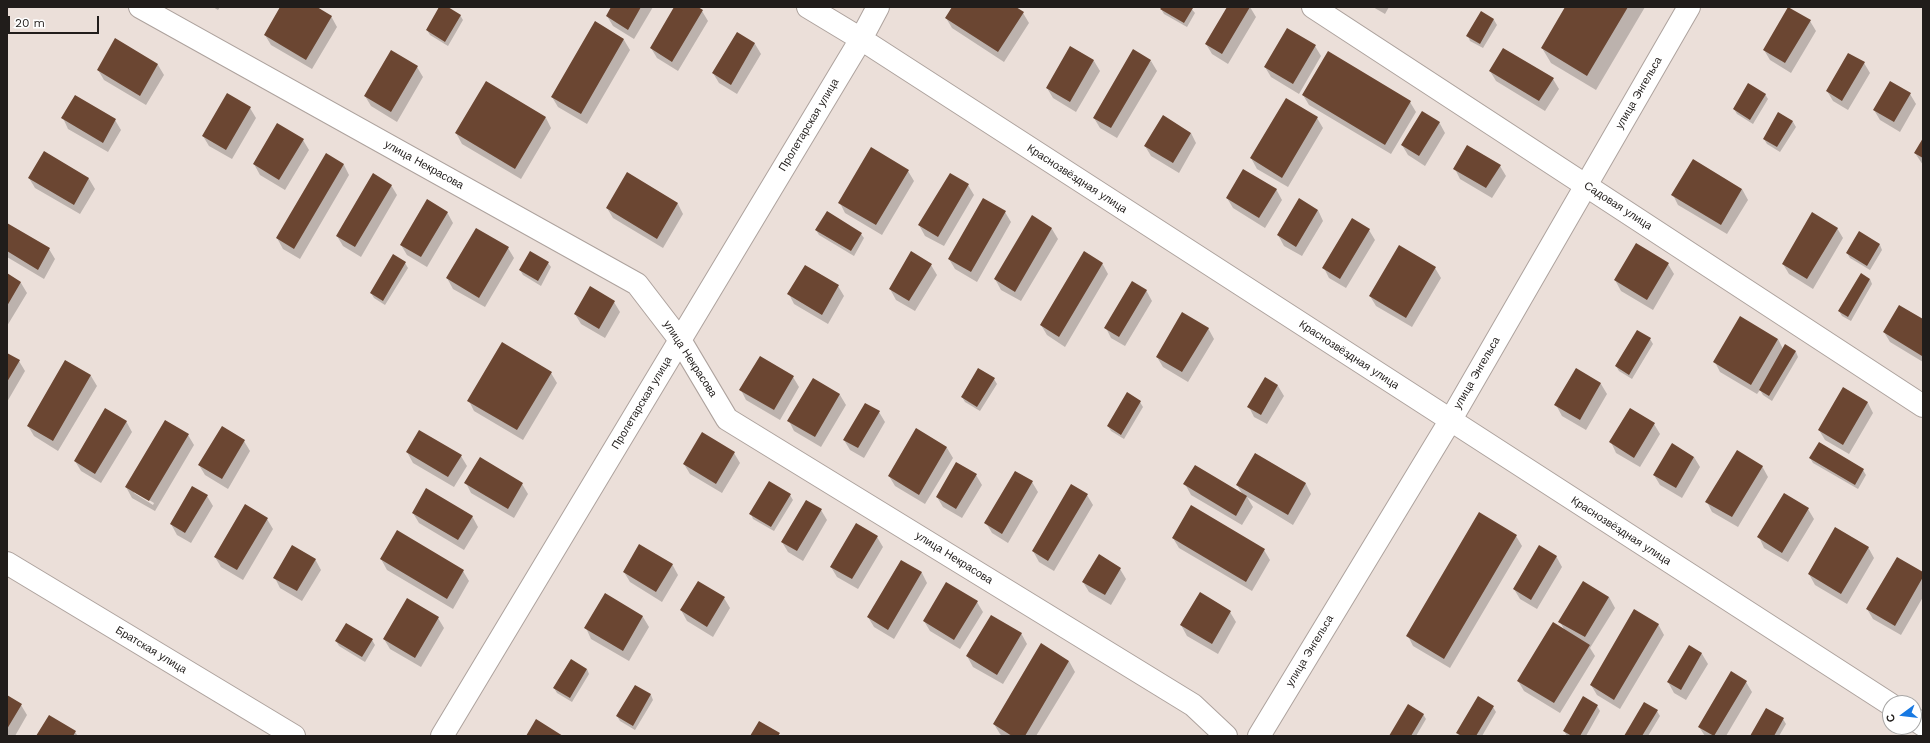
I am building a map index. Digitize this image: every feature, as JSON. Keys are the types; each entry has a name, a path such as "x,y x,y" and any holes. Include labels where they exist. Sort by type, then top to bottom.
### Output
{"street":[{"name":"улица Некрасова","path":"140,7 637,284 680,340 727,419 1193,705 1226,736"},
{"name":"Краснозвёздная улица","path":"808,7 861,39 1882,699"},
{"name":"Пролетарская улица","path":"442,736 861,39 878,7"},
{"name":"Садовая улица","path":"1313,7 1923,406"},
{"name":"улица Энгельса","path":"1259,736 1450,421 1689,7"},
{"name":"Братская улица","path":"7,563 294,736"}],"building":[{"path":"280,7 317,7 332,16 306,60 264,35"},
{"path":"439,7 448,7 461,15 445,42 426,30"},
{"path":"611,7 641,7 628,30 606,16"},
{"path":"674,7 698,7 703,10 672,62 650,48"},
{"path":"952,7 1016,7 1024,12 998,52 945,18"},
{"path":"1162,7 1193,8 1184,23 1160,9"},
{"path":"1227,7 1250,7 1222,54 1205,44"},
{"path":"1565,7 1628,7 1587,76 1541,48"},
{"path":"1788,7 1811,20 1785,63 1763,50"},
{"path":"1481,11 1494,19 1480,44 1466,36"},
{"path":"595,21 624,39 581,114 551,97"},
{"path":"1287,28 1316,45 1293,84 1264,67"},
{"path":"737,32 755,43 731,85 712,73"},
{"path":"115,38 158,64 140,96 97,70"},
{"path":"1070,46 1094,60 1070,102 1046,88"},
{"path":"1503,48 1554,78 1539,101 1489,71"},
{"path":"1133,49 1151,60 1111,128 1093,118"},
{"path":"391,50 418,66 391,112 364,96"},
{"path":"1328,51 1411,101 1385,145 1302,95"},
{"path":"1848,53 1865,62 1842,101 1826,91"},
{"path":"486,81 546,117 515,169 455,133"},
{"path":"1890,81 1911,93 1894,122 1873,110"},
{"path":"1748,83 1766,94 1750,120 1733,109"},
{"path":"227,93 251,107 226,150 202,136"},
{"path":"75,95 116,119 103,143 61,118"},
{"path":"1286,98 1318,117 1282,178 1250,158"},
{"path":"1422,111 1440,122 1419,156 1401,145"},
{"path":"1778,112 1793,121 1777,147 1763,139"},
{"path":"1163,115 1191,133 1173,163 1144,146"},
{"path":"277,123 304,139 279,180 253,164"},
{"path":"1923,138 1923,158 1914,153"},
{"path":"1467,145 1501,165 1486,188 1453,169"},
{"path":"871,147 909,170 876,225 838,203"},
{"path":"44,151 89,178 74,205 28,178"},
{"path":"326,153 344,164 294,249 276,238"},
{"path":"1693,159 1742,189 1721,225 1671,195"},
{"path":"1243,169 1277,189 1259,218 1226,198"},
{"path":"627,172 678,203 657,239 606,208"},
{"path":"373,173 392,185 355,247 336,236"},
{"path":"950,173 969,184 938,237 918,225"},
{"path":"983,198 1006,211 971,272 948,259"},
{"path":"1299,198 1318,210 1296,247 1277,235"},
{"path":"427,199 448,212 421,257 400,245"},
{"path":"827,211 862,233 851,251 815,230"},
{"path":"1812,212 1838,228 1807,279 1782,264"},
{"path":"1032,215 1052,228 1015,292 994,279"},
{"path":"1352,218 1370,229 1340,279 1322,268"},
{"path":"7,223 50,248 38,270 7,251"},
{"path":"476,228 509,247 479,298 446,278"},
{"path":"1859,231 1880,244 1867,266 1846,253"},
{"path":"1636,243 1669,263 1647,300 1614,280"},
{"path":"1399,245 1436,267 1406,318 1369,296"},
{"path":"530,251 549,262 538,281 519,270"},
{"path":"911,251 932,264 909,301 889,289"},
{"path":"1084,251 1103,263 1059,337 1040,325"},
{"path":"393,254 406,262 383,301 370,293"},
{"path":"805,265 839,285 822,315 787,294"},
{"path":"7,273 21,282 7,306"},
{"path":"1861,273 1870,279 1848,317 1838,311"},
{"path":"1132,281 1147,290 1119,337 1104,328"},
{"path":"590,286 615,301 599,329 574,314"},
{"path":"1899,305 1923,319 1922,356 1883,332"},
{"path":"1182,312 1209,328 1182,372 1156,357"},
{"path":"1740,316 1778,339 1751,385 1713,362"},
{"path":"1637,330 1651,338 1629,375 1615,366"},
{"path":"502,342 552,372 517,430 467,401"},
{"path":"1785,344 1796,351 1769,396 1759,390"},
{"path":"7,353 20,360 7,382"},
{"path":"760,356 794,376 774,410 739,390"},
{"path":"65,360 91,375 53,441 27,426"},
{"path":"978,368 995,378 977,407 961,397"},
{"path":"1576,368 1601,383 1580,420 1554,405"},
{"path":"1265,377 1278,385 1261,415 1247,407"},
{"path":"813,378 840,394 815,437 787,421"},
{"path":"1843,387 1868,402 1843,445 1818,430"},
{"path":"1127,392 1141,401 1121,435 1107,426"},
{"path":"865,403 880,411 858,448 843,440"},
{"path":"105,408 127,421 95,474 74,461"},
{"path":"1630,408 1655,423 1634,458 1609,442"},
{"path":"165,420 189,434 149,501 125,487"},
{"path":"222,426 245,440 222,479 198,465"},
{"path":"916,428 947,447 919,495 888,476"},
{"path":"419,430 462,455 448,477 406,452"},
{"path":"702,432 735,452 716,484 683,464"},
{"path":"1819,442 1864,469 1855,485 1809,458"},
{"path":"1672,443 1694,457 1676,488 1653,475"},
{"path":"1737,450 1763,466 1732,517 1705,502"},
{"path":"1255,453 1306,483 1288,515 1236,485"},
{"path":"480,457 523,483 508,509 464,483"},
{"path":"956,462 977,474 956,509 936,497"},
{"path":"1195,465 1247,496 1236,516 1183,484"},
{"path":"1015,471 1033,481 1002,534 984,523"},
{"path":"769,481 791,494 771,527 749,514"},
{"path":"1071,484 1088,494 1048,561 1032,551"},
{"path":"192,486 208,495 185,533 170,524"},
{"path":"426,488 473,516 458,540 412,513"},
{"path":"1784,493 1809,508 1782,553 1757,537"},
{"path":"806,500 822,509 797,551 781,542"},
{"path":"245,504 268,518 237,570 214,557"},
{"path":"1191,505 1265,549 1246,582 1172,538"},
{"path":"1479,512 1517,535 1444,659 1406,636"},
{"path":"856,523 878,536 852,579 830,567"},
{"path":"1835,527 1869,547 1841,594 1808,574"},
{"path":"397,530 464,570 447,599 380,559"},
{"path":"639,544 673,564 656,592 623,572"},
{"path":"292,545 316,559 297,591 273,578"},
{"path":"1539,545 1557,556 1531,600 1513,589"},
{"path":"1099,554 1121,568 1105,595 1082,582"},
{"path":"1897,557 1923,572 1923,577 1895,626 1866,609"},
{"path":"901,560 922,572 888,630 867,617"},
{"path":"698,581 725,597 707,627 680,610"},
{"path":"1583,581 1609,597 1585,637 1558,622"},
{"path":"946,582 978,601 954,640 923,621"},
{"path":"1200,592 1231,611 1212,644 1180,625"},
{"path":"605,593 643,616 623,651 584,628"},
{"path":"407,598 439,617 415,658 383,639"},
{"path":"1634,609 1659,624 1614,700 1590,685"},
{"path":"991,615 1022,633 997,675 966,656"},
{"path":"1553,622 1590,645 1554,703 1517,681"},
{"path":"346,623 373,639 362,657 335,641"},
{"path":"1041,643 1069,661 1025,736 1012,736 993,724"},
{"path":"1689,645 1702,653 1681,690 1667,682"},
{"path":"571,659 587,669 570,698 553,688"},
{"path":"1731,671 1747,681 1714,736 1698,727"},
{"path":"635,685 651,694 633,726 616,716"},
{"path":"7,695 22,704 7,729"},
{"path":"1478,696 1494,706 1476,736 1462,736 1456,733"},
{"path":"1583,696 1598,705 1580,736 1572,736 1563,731"},
{"path":"1644,702 1658,710 1642,736 1624,736"},
{"path":"1408,704 1424,714 1411,736 1389,736"},
{"path":"1766,708 1784,718 1774,736 1750,736"},
{"path":"49,715 76,731 73,736 36,736"},
{"path":"536,719 563,736 526,736"},
{"path":"759,721 780,733 778,736 750,736"}]}
